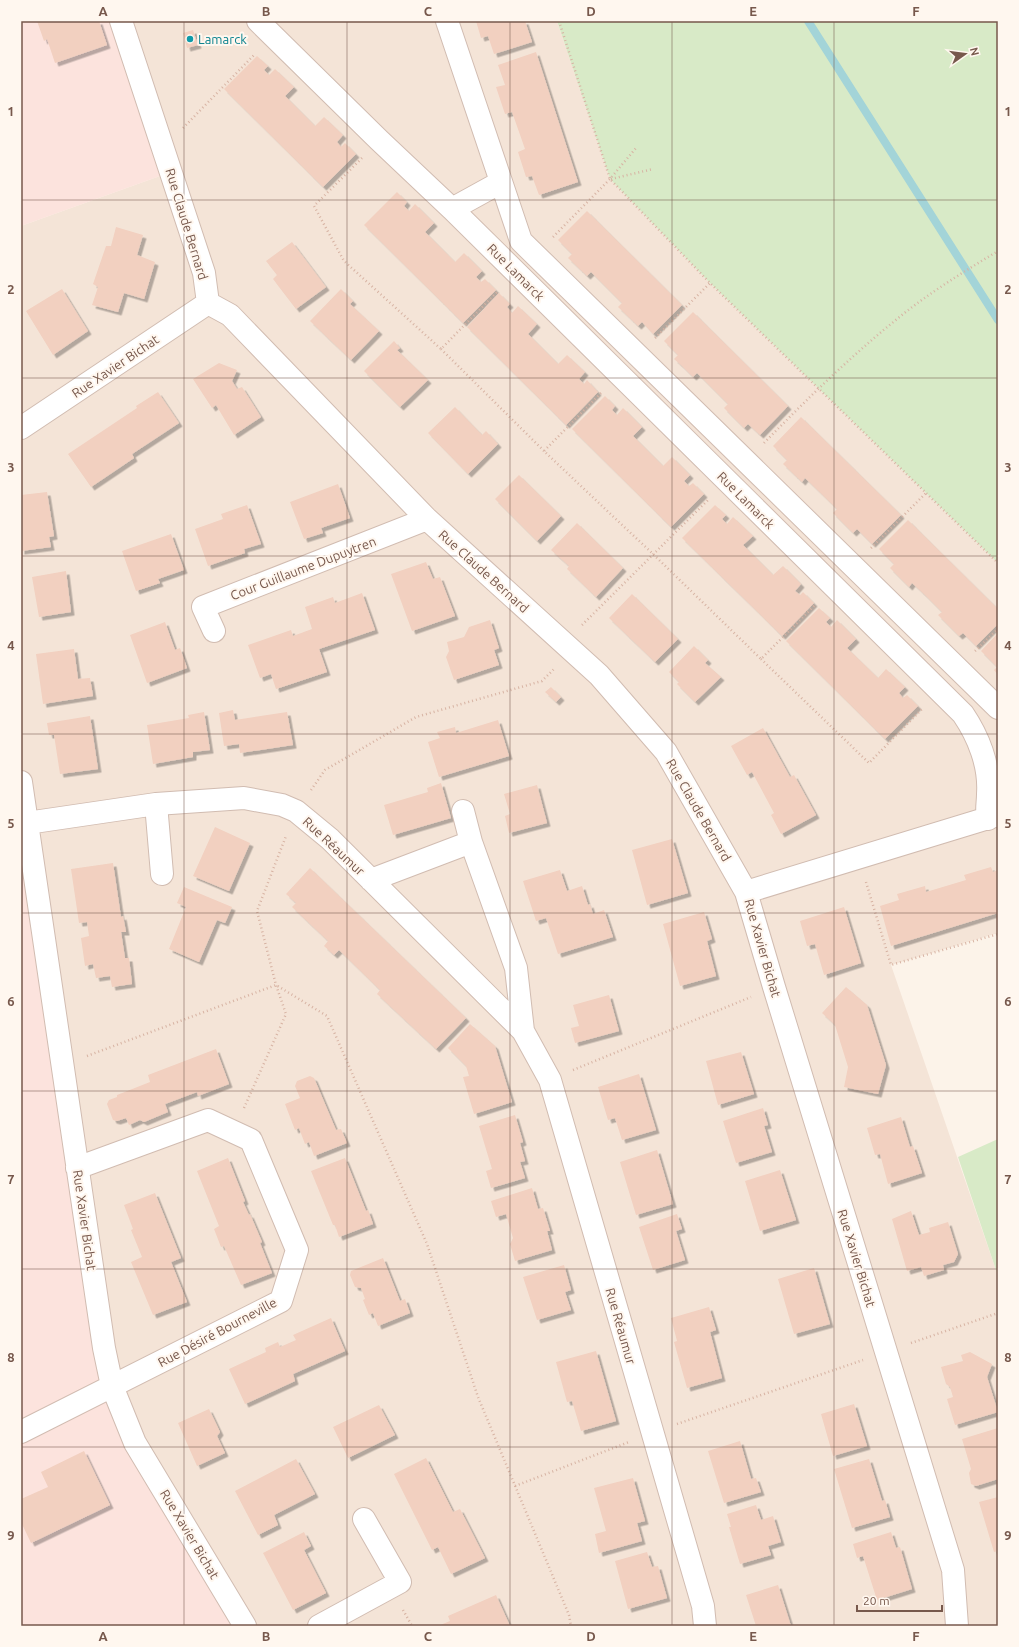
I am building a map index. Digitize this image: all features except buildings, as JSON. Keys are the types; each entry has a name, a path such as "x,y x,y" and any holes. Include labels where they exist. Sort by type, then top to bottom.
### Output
{"street":[{"name":"Rue Lamarck","path":"447,21 521,241 998,708"},
{"name":"Rue Claude Bernard","path":"124,22 204,273 208,303 230,315 427,519 599,675 666,752 746,892"},
{"name":"Rue Lamarck","path":"266,29 452,209 962,714 976,736 984,758 988,793 986,806 993,817"},
{"path":"452,209 501,182"},
{"name":"Rue Xavier Bichat","path":"21,428 208,303"},
{"name":"Cour Guillaume Dupuytren","path":"214,631 203,607 427,519"},
{"name":"Rue Xavier Bichat","path":"21,782 104,1348 112,1386 135,1443 244,1626"},
{"name":"Rue Réaumur","path":"28,823 156,804 244,798 282,806 296,811 330,839 523,1031 550,1080 703,1606 705,1626"},
{"path":"156,804 162,874"},
{"name":"Rue Réaumur","path":"463,812 471,842 516,968 523,1031"},
{"path":"746,892 993,817"},
{"name":"Rue Réaumur","path":"371,880 471,842"},
{"name":"Rue Xavier Bichat","path":"746,892 953,1570 957,1626"},
{"name":"Rue Désiré Bourneville","path":"21,1432 280,1301 298,1250 251,1140 208,1120 77,1168"},
{"path":"319,1626 400,1582 364,1519"}],"path":[{"path":"559,21 610,179 710,283 998,564"},
{"path":"163,148 266,29"},
{"path":"379,140 314,206 344,261 441,349 869,763 940,691"},
{"path":"535,254 610,179 636,148"},
{"path":"610,179 653,169"},
{"path":"937,289 998,251"},
{"path":"441,349 516,273"},
{"path":"638,355 710,283"},
{"path":"544,450 619,374"},
{"path":"853,566 926,493"},
{"path":"761,660 833,586"},
{"path":"958,669 998,629"},
{"path":"859,858 891,965 998,934"},
{"path":"62,1066 276,985 327,1016 427,1244 478,1397 570,1615 571,1626"},
{"path":"550,1080 774,987"},
{"path":"515,1486 653,1433 998,1313"}],"shaded area":[{"path":"21,21 121,21 171,172 21,226"},
{"path":"121,21 557,21 610,179 710,283 998,563 998,933 891,965 998,1276 998,1626 245,1626 112,1386 21,782 21,226 171,172"},
{"path":"21,782 112,1386 245,1626 21,1626"}],"green space":[{"path":"557,21 998,21 998,563 710,283 610,179"},
{"path":"998,1139 998,1276 958,1157"}],"waterway":[{"path":"808,21 998,320"}],"place":[{"name":"Lamarck","path":"190,39"}]}
